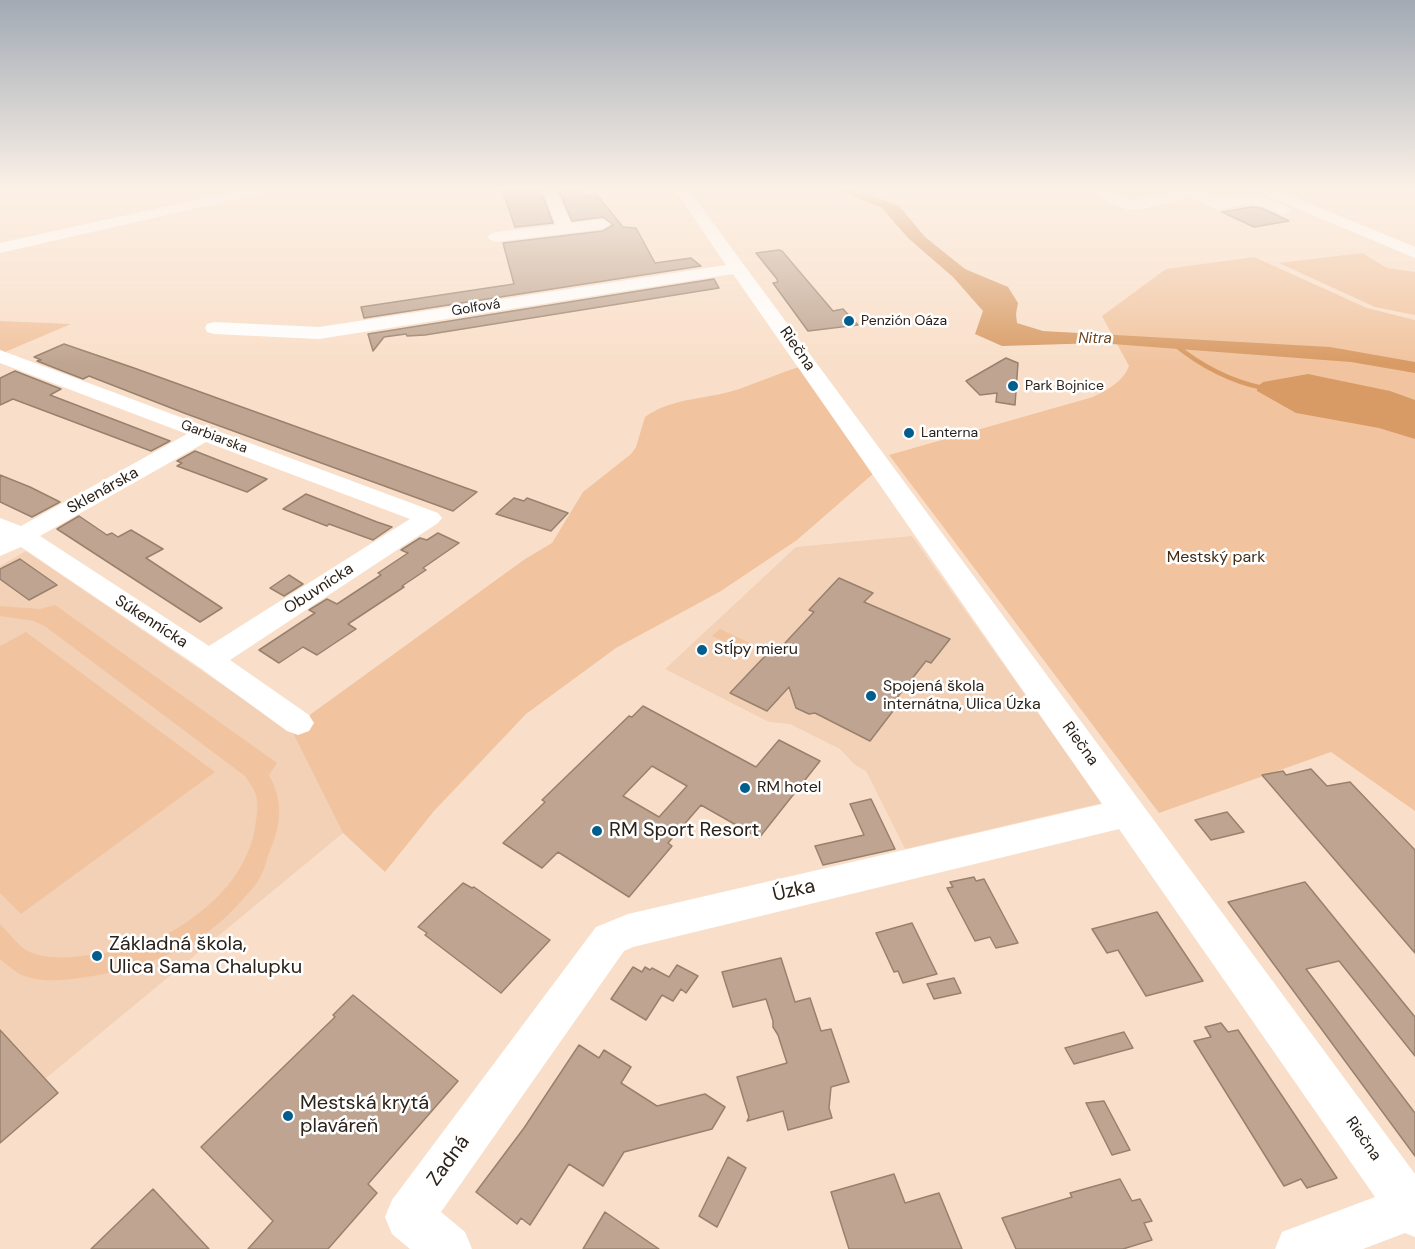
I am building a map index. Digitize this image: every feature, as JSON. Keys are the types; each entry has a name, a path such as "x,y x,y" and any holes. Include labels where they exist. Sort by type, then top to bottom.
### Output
{"street":[{"name":"Riečna","path":"722,247 1413,1210"},
{"name":"Golfová","path":"214,328 319,333 737,268"},
{"path":"319,333 320,341 367,344"},
{"name":"Garbiarska","path":"0,356 429,518"},
{"name":"Sklenárska","path":"7,537 205,433"},
{"name":"Obuvnícka","path":"209,660 429,518"},
{"name":"Súkennícka","path":"7,537 209,660 298,723"},
{"name":"Úzka","path":"518,1064 610,939 627,931 1130,813"},
{"name":"Zadná","path":"448,1249 409,1217 518,1064"},
{"path":"1299,1249 1413,1210"}],"shaded area":[{"name":"Spojená škola internátna, Ulica Úzka","path":"912,536 1102,803 905,849 866,771 855,765 840,749 790,724 769,722 665,669 796,547"},
{"name":"Základná škola, Ulica Sama Chalupku","path":"26,551 293,733 343,833 45,1079 0,1143 0,566"}],"green space":[{"path":"1362,253 1387,268 1415,272 1415,315 1375,307 1279,263"},
{"name":"Mestský park","path":"1254,257 1367,308 1415,320 1415,811 1331,752 1159,813 889,455 1093,397 1114,385 1129,366 1102,316 1166,269"},
{"path":"0,321 71,324 5,352 0,350"},
{"path":"799,367 874,473 797,540 721,591 616,648 526,714 434,811 385,872 343,833 293,733 311,714 525,559 552,543 583,492 631,454 636,447 645,417 668,405 730,392"},
{"path":"55,605 277,763 269,775 277,795 279,814 273,843 264,870 257,882 227,916 209,931 191,943 151,962 86,977 52,980 34,979 18,973 0,959 0,924 26,950 48,957 74,957 116,951 160,938 207,907 233,879 250,846 257,808 252,786 245,776 46,627 34,621 0,616 0,606 40,609"},
{"path":"720,629 754,645 747,652 712,636"},
{"path":"26,632 215,772 21,914 0,893 0,646"}],"water":[{"name":"Nitra","path":"919,247 938,247 965,269 1008,287 1018,303 1017,323 1043,331 1330,347 1415,362 1415,373 1351,362 1099,343 1002,346 975,334 983,311 953,277"},
{"path":"1308,374 1390,391 1415,400 1415,439 1379,428 1296,413 1257,391 1257,387 1263,382"}],"building":[{"path":"504,247 646,247 655,263 691,258 701,266 364,318 361,307 514,284"},
{"path":"779,250 833,311 843,309 858,325 808,331 773,283 778,282 777,279 756,253"},
{"path":"714,279 719,288 425,335 407,336 406,334 384,337 373,351 368,334"},
{"path":"64,344 477,492 453,511 89,376 83,379 37,361 41,360 34,357"},
{"path":"1006,358 1018,363 1015,405 996,402 997,393 980,395 966,381"},
{"path":"15,371 61,389 50,395 170,441 151,451 13,399 0,405 0,378"},
{"path":"195,451 267,479 247,492 177,466 182,463 177,461"},
{"path":"0,475 60,502 32,517 0,502"},
{"path":"306,494 392,527 373,540 283,509"},
{"path":"514,498 524,501 527,498 568,513 551,531 496,514"},
{"path":"79,516 107,535 112,533 118,537 131,530 163,549 146,558 222,608 200,622 57,529"},
{"path":"438,533 459,543 423,568 426,570 402,586 404,587 348,624 356,629 317,655 303,647 279,663 259,650 315,613 309,610 327,599 337,604 381,575 378,573 408,553 401,550 420,538 427,540"},
{"path":"20,559 57,585 29,600 0,579 0,569"},
{"path":"289,575 303,584 284,596 270,588"},
{"path":"839,578 873,593 864,602 950,639 931,663 926,661 888,709 893,711 870,741 815,713 809,714 796,708 789,687 767,711 730,693 766,655 789,652 785,643 814,612 809,610"},
{"path":"643,706 756,767 779,740 820,761 759,838 701,805 668,843 672,846 629,897 558,852 542,868 503,843 545,802 542,800 629,716 632,717","holes":["652,766 687,786 659,817 623,796"]},
{"path":"1311,769 1327,786 1350,782 1415,850 1415,953 1262,775 1283,771 1286,775"},
{"path":"871,799 895,849 823,865 815,846 864,835 850,804"},
{"path":"1227,812 1244,832 1211,840 1195,820"},
{"path":"974,877 976,881 984,879 1018,943 996,948 990,937 975,941 947,888 953,887 950,882"},
{"path":"1305,882 1415,1017 1415,1056 1339,961 1306,969 1415,1113 1415,1156 1228,902"},
{"path":"463,883 474,887 550,940 501,993 425,935 427,933 418,927"},
{"path":"1157,912 1203,981 1146,996 1118,950 1107,953 1092,929"},
{"path":"912,923 937,974 903,983 898,971 894,972 876,933"},
{"path":"781,958 795,1002 810,998 821,1031 831,1029 849,1082 831,1087 829,1108 832,1118 788,1130 783,1111 747,1121 749,1117 737,1077 787,1063 773,1027 766,999 733,1007 722,972"},
{"path":"677,965 698,976 686,993 681,989 673,1001 662,995 646,1020 611,999 633,967 642,972 645,967 650,970 652,968 669,977"},
{"path":"954,978 961,993 934,999 927,984"},
{"name":"Mestská krytá plaváreň","path":"353,995 458,1081 368,1184 377,1193 328,1249 248,1249 273,1221 201,1147 335,1017 333,1015"},
{"path":"1221,1023 1228,1032 1238,1030 1337,1178 1307,1188 1301,1179 1284,1186 1194,1041 1211,1037 1205,1027"},
{"path":"0,1030 58,1093 0,1143"},
{"path":"1124,1032 1133,1048 1074,1064 1065,1048"},
{"path":"579,1045 599,1058 604,1050 631,1067 621,1083 657,1106 705,1094 725,1107 712,1129 624,1152 603,1186 569,1164 530,1225 521,1218 517,1224 476,1192 524,1128"},
{"path":"1104,1101 1130,1150 1112,1155 1086,1103"},
{"path":"728,1157 746,1168 717,1227 699,1216"},
{"path":"894,1174 905,1203 939,1193 962,1249 849,1249 831,1192"},
{"path":"1120,1179 1132,1201 1140,1199 1152,1221 1144,1223 1152,1240 1123,1249 1016,1249 1002,1218 1072,1197 1070,1193"},
{"path":"153,1189 209,1249 91,1249"},
{"path":"605,1212 659,1249 583,1249"}],"waterway":[{"path":"1174,344 1216,372 1263,388"}],"place":[{"name":"Penzión Oáza","path":"849,321"},
{"name":"Park Bojnice","path":"1013,386"},
{"name":"Lanterna","path":"909,433"},
{"name":"Stĺpy mieru","path":"702,650"},
{"name":"Spojená škola internátna, Ulica Úzka","path":"871,696"},
{"name":"RM hotel","path":"745,788"},
{"name":"RM Sport Resort","path":"597,831"},
{"name":"Základná škola, Ulica Sama Chalupku","path":"97,956"},
{"name":"Mestská krytá plaváreň","path":"288,1116"}]}
